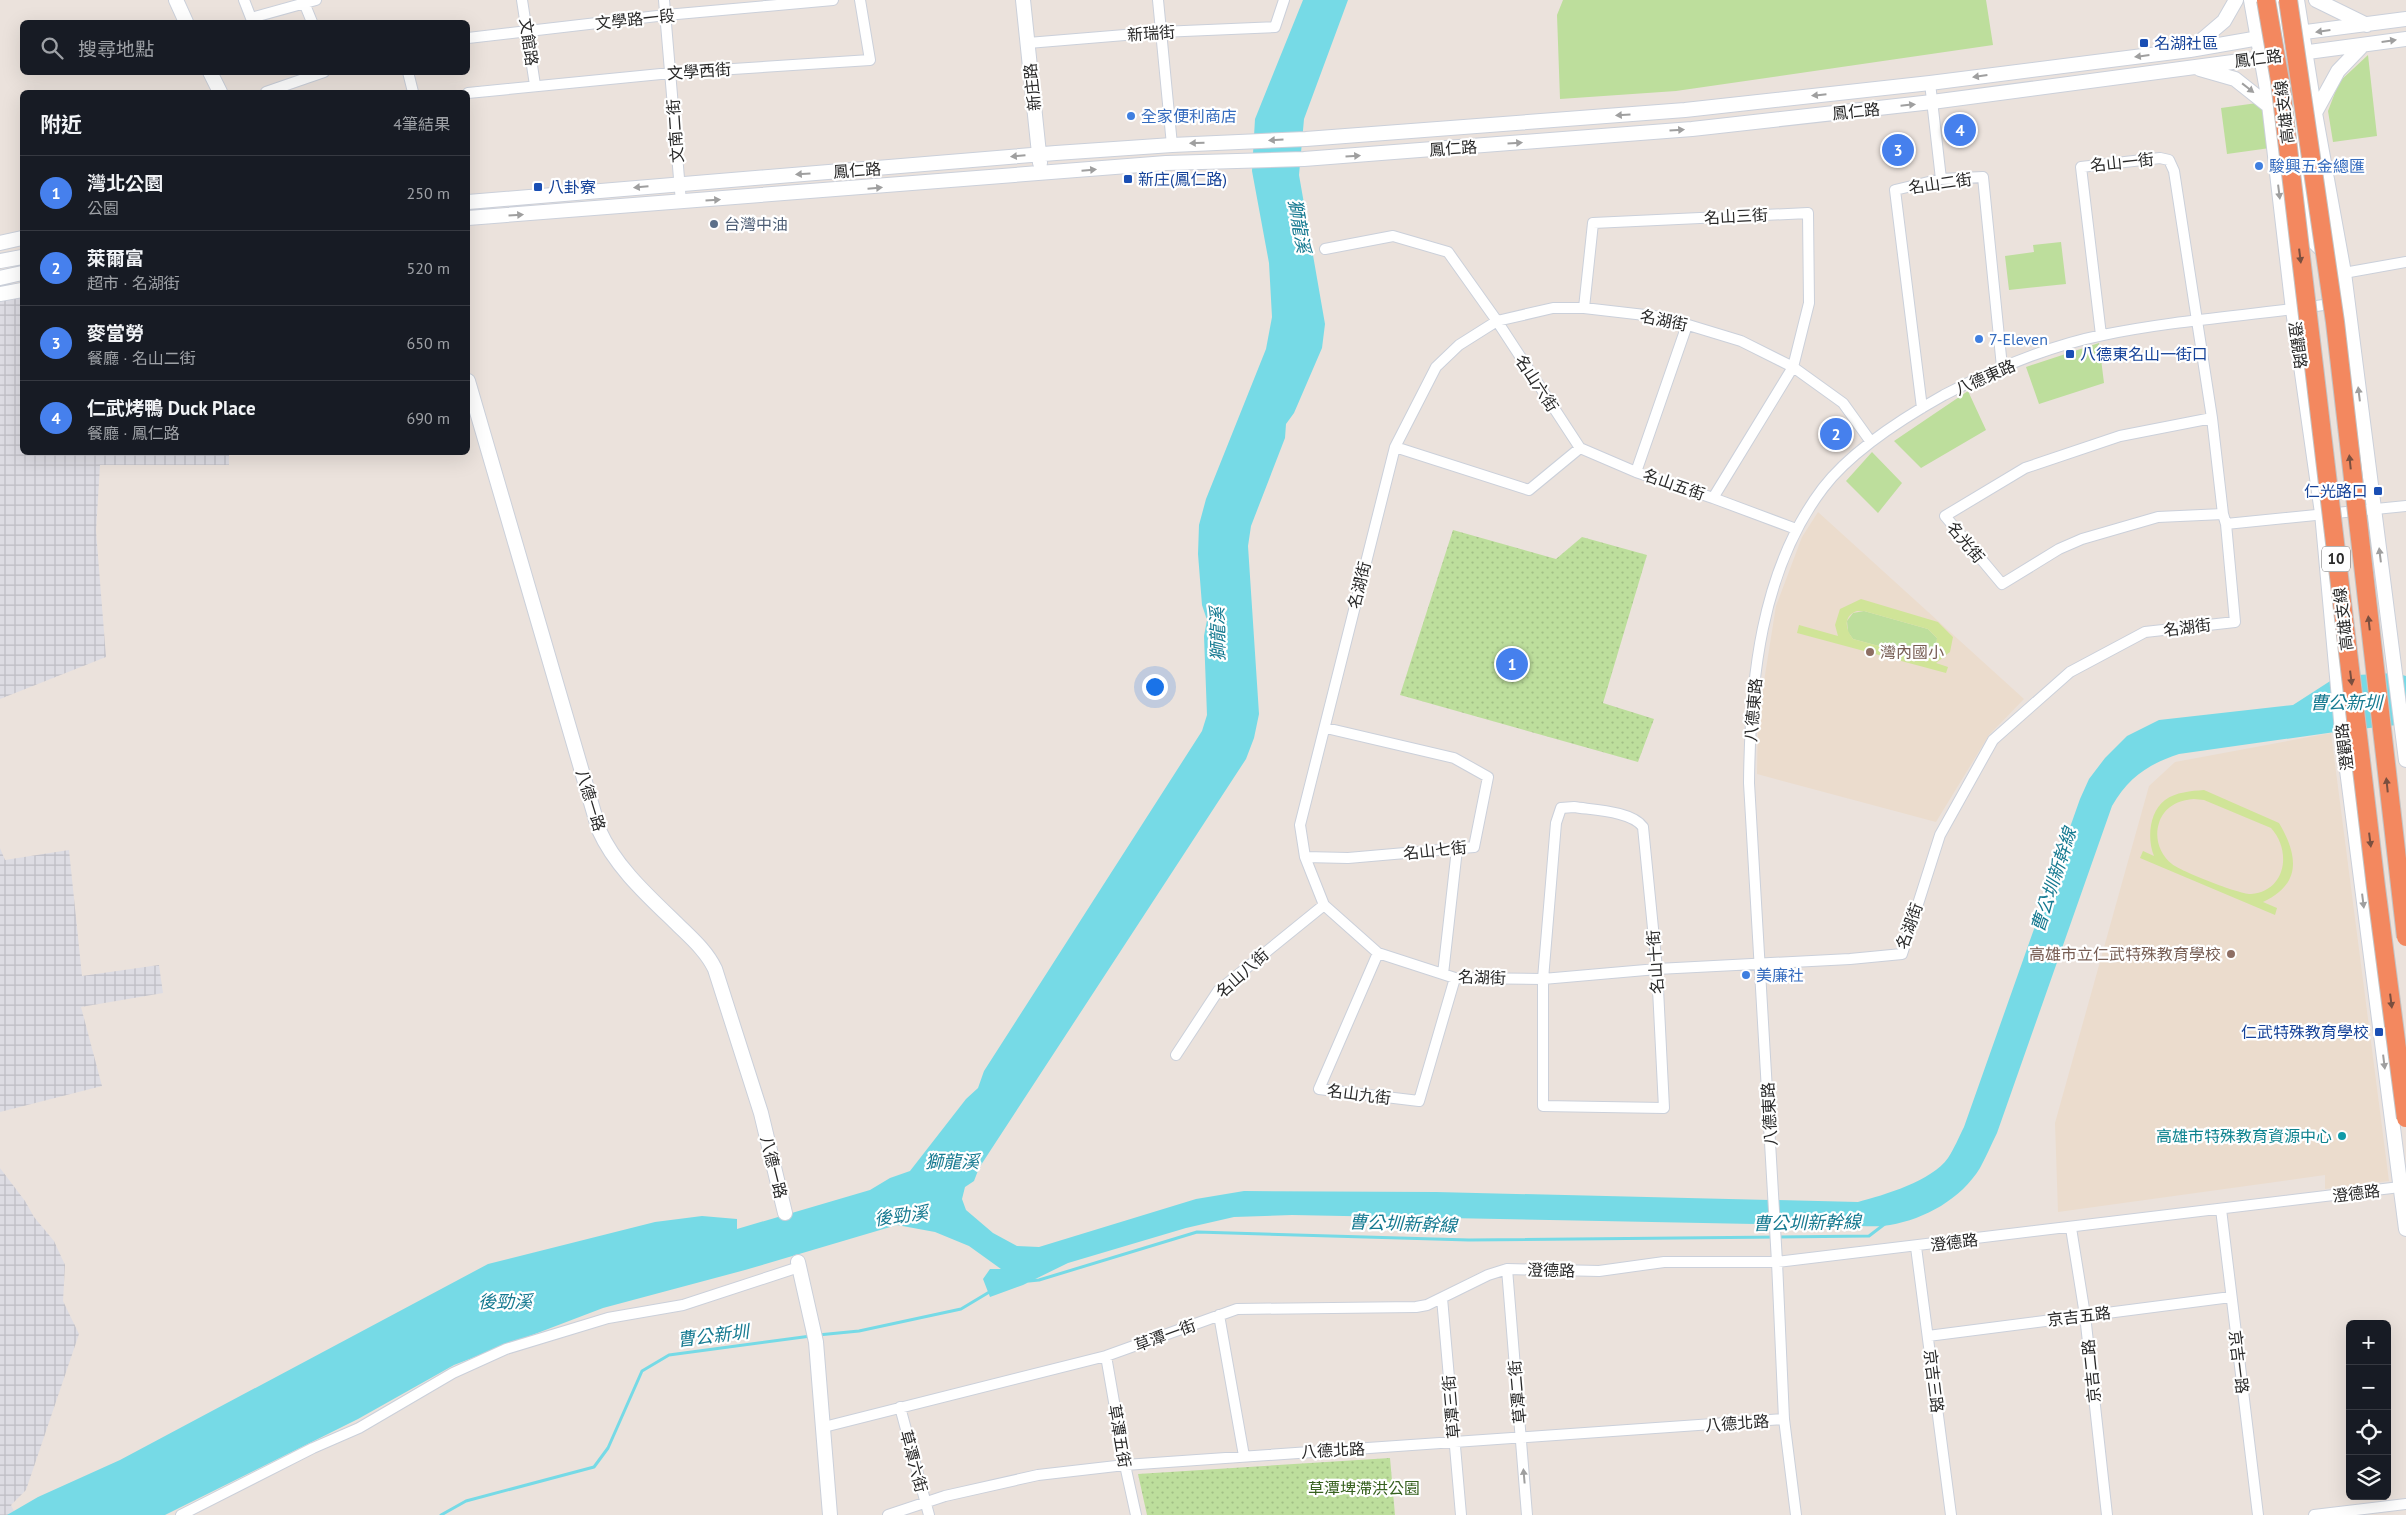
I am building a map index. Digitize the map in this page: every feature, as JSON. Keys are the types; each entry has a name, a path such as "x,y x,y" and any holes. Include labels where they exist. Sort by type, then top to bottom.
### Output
{"highway":[{"name":"高雄支線","path":"2266,0 2280,81 2374,877 2406,1118"},
{"name":"高雄支線","path":"2288,0 2335,322 2406,938"}],"main road":[{"path":"176,0 185,20"},
{"name":"新庄路","path":"1023,0 1042,174"},
{"path":"2190,50 2224,21 2236,0"},
{"name":"澄觀路","path":"2251,0 2259,38 2269,106 2293,310 2322,513 2342,731 2406,1229"},
{"path":"2276,0 2280,36 2295,53 2315,113 2344,273 2406,760"},
{"path":"2297,0 2303,33 2295,53 2310,238 2344,273"},
{"path":"2316,0 2368,25"},
{"name":"鳳仁路","path":"470,202 679,183 858,171 1039,154 1172,144 1306,139 1685,110 1930,83 2190,50 2259,38 2406,19"},
{"name":"鳳仁路","path":"470,218 1166,164 1304,159 1692,129 1932,102 2190,66 2406,39"},
{"path":"2315,113 2338,71 2363,45"},
{"path":"2190,66 2235,78 2269,106"},
{"path":"212,75 219,90"},
{"path":"0,243 20,238"},
{"path":"0,261 20,257"},
{"path":"0,278 20,273"},
{"path":"0,294 20,290"},
{"name":"八德一路","path":"470,388 599,830 605,843 643,890 709,956 715,969 761,1113 786,1213"},
{"path":"798,1265 815,1336 830,1515"}],"street":[{"path":"244,0 251,18 316,0"},
{"name":"文館路","path":"522,0 535,85"},
{"name":"文南二街","path":"664,0 681,202"},
{"name":"文學路一段","path":"470,38 666,15 833,0"},
{"name":"文學西街","path":"470,92 671,73 870,60 860,0"},
{"path":"1158,0 1172,144"},
{"name":"新瑞街","path":"1028,44 1161,32 1276,27 1284,0"},
{"path":"304,2 311,20"},
{"path":"272,90 315,75"},
{"path":"409,75 412,90"},
{"path":"1930,83 1941,179"},
{"name":"名山一街","path":"2101,335 2080,167 2160,158 2169,160 2174,170 2196,322"},
{"name":"名山二街","path":"1922,408 1895,190 1941,179 1983,177 2002,367"},
{"name":"名山三街","path":"1584,308 1594,223 1808,213 1809,303 1793,367"},
{"name":"名山六街","path":"1325,249 1393,236 1448,252 1497,321 1580,448"},
{"path":"2344,273 2406,262"},
{"name":"八德東路","path":"1796,1515 1784,1419 1777,1262 1758,964 1749,784 1749,719 1761,639 1770,602 1796,529 1825,486 1871,442 1922,408 2002,367 2101,335 2293,310 2347,301"},
{"name":"名湖街","path":"1871,442 1844,403 1793,367 1741,341 1662,317 1584,308 1553,308 1497,321 1459,346 1436,367 1395,447 1352,612 1326,728 1300,825 1305,856 1324,905 1378,953 1455,978 1543,978 1902,954 1940,835 1993,740 2070,672 2145,632 2235,622 2212,418 2196,322"},
{"name":"名山五街","path":"1687,325 1636,472 1713,498 1793,367"},
{"name":"名光街","path":"2212,418 2120,436 2024,468 1945,516 2002,584 2059,549 2082,539 2158,517 2224,519"},
{"path":"1395,447 1529,490 1580,448 1636,472"},
{"path":"1713,498 1796,529"},
{"path":"2224,519 2374,510 2406,506"},
{"name":"名山七街","path":"1305,856 1348,858 1474,847 1488,778 1454,758 1326,728"},
{"name":"名山十街","path":"1574,807 1638,820 1643,828 1658,969 1664,1108 1543,1106 1543,978 1556,823 1561,808 1574,807"},
{"path":"1443,974 1457,849"},
{"name":"名山八街","path":"1176,1055 1218,991 1324,905"},
{"name":"名山九街","path":"1378,953 1319,1089 1419,1101 1455,978"},
{"name":"澄德路","path":"1507,1269 1599,1270 1664,1262 1777,1262 2400,1188"},
{"name":"京吉一路","path":"2221,1209 2258,1515"},
{"name":"京吉二路","path":"2071,1228 2085,1315 2107,1515"},
{"name":"京吉三路","path":"1916,1247 1951,1515"},
{"path":"181,1515 313,1448 359,1428 453,1374 506,1349 608,1318 682,1305 798,1265"},
{"name":"草潭一街","path":"824,1427 1106,1356 1237,1309 1416,1307 1427,1305 1488,1275 1507,1269"},
{"name":"草潭二街","path":"1507,1269 1527,1515"},
{"name":"京吉五路","path":"1928,1336 2231,1297"},
{"name":"草潭三街","path":"1442,1298 1461,1515"},
{"path":"1219,1315 1244,1456"},
{"name":"草潭五街","path":"1106,1356 1124,1465 1136,1515"},
{"name":"草潭六街","path":"900,1408 928,1515"},
{"name":"八德北路","path":"888,1515 945,1496 1038,1475 1124,1465 1784,1419"},
{"path":"2314,1515 2406,1504"}],"shaded area":[{"path":"20,293 20,455 229,455 229,465 100,465 96,531 106,657 0,699 0,298"},
{"name":"灣內國小","path":"1818,512 2024,699 1989,735 1936,822 1757,774 1758,719 1776,606 1802,537"},
{"name":"高雄市立仁武特殊教育學校","path":"2331,733 2389,1181 2325,1189 2325,1175 2058,1212 2055,1123 2149,786 2175,762"},
{"path":"0,848 5,860 69,850 82,976 159,965 163,993 81,1007 102,1086 0,1112"},
{"path":"0,1168 25,1201 34,1217 54,1241 65,1265 63,1301 79,1334 26,1490 11,1505 16,1515 0,1515"}],"green space":[{"path":"1563,0 1986,0 1993,45 1676,91 1560,99 1557,15"},
{"path":"2368,55 2377,136 2333,142 2328,111 2339,82"},
{"path":"2257,103 2264,108 2270,148 2227,154 2221,108"},
{"path":"2061,242 2066,284 2009,290 2005,256 2034,252 2033,245"},
{"path":"2099,343 2104,383 2039,404 2026,367"},
{"path":"1968,391 1986,430 1921,468 1894,441"},
{"path":"1872,452 1902,483 1878,513 1846,481"},
{"path":"1453,530 1556,559 1582,537 1647,555 1603,703 1654,719 1638,762 1400,695"},
{"path":"1861,599 1938,622 1953,637 1950,652 1936,663 1948,667 1946,673 1797,633 1799,625 1838,636 1835,625 1840,609","holes":["1864,611 1928,629 1937,638 1936,649 1929,657 1923,658 1853,639 1848,631 1847,619 1852,613"]},
{"path":"1864,611 1928,629 1937,638 1936,649 1929,657 1923,658 1853,639 1848,632 1847,621 1853,613"},
{"path":"2204,790 2279,823 2290,846 2293,868 2285,887 2276,895 2263,902 2277,908 2275,915 2140,858 2143,851 2154,856 2150,834 2153,819 2160,805 2174,795","holes":["2204,800 2271,828 2278,837 2283,858 2282,868 2272,886 2251,894 2236,891 2186,872 2172,864 2164,856 2159,846 2157,834 2161,817 2172,805 2182,801"]},
{"name":"草潭埤滯洪公園","path":"1390,1458 1395,1515 1147,1515 1138,1474"}],"water":[{"path":"1303,0 1348,0 1304,119 1299,175 1325,324 1322,348 1294,413 1286,424 1285,438 1251,526 1248,546 1259,714 1254,738 1246,759 979,1168 974,1181 965,1187 962,1199 966,1210 993,1233 1017,1246 1039,1247 1196,1199 1244,1191 1436,1192 1858,1202 1894,1191 1931,1174 1948,1158 1954,1147 1964,1127 2080,799 2089,779 2105,758 2127,736 2159,720 2293,705 2338,676 2395,673 2406,676 2406,724 2179,754 2148,767 2125,787 2112,806 1997,1133 1984,1160 1963,1189 1941,1206 1916,1218 1890,1225 1875,1226 1292,1215 1234,1217 1186,1228 1068,1263 1023,1285 990,1297 983,1279 990,1269 1001,1269 969,1246 935,1232 897,1225 745,1270 603,1308 454,1365 358,1419 165,1515 7,1515 38,1497 120,1460 488,1264 655,1222 702,1216 737,1219 737,1229 870,1190 890,1178 910,1171 966,1099 978,1088 984,1071 1202,731 1207,715 1204,636 1207,620 1202,605 1198,554 1199,525 1206,499 1266,349 1272,317 1269,263 1252,171 1255,119"}],"waterway":[{"name":"曹公圳新幹線","path":"1029,1281 1039,1280 1197,1232 1469,1240 1869,1236 1886,1223"},
{"name":"曹公新圳","path":"818,1335 859,1331 961,1309 991,1291"},
{"name":"曹公新圳","path":"441,1515 466,1501 594,1467 608,1448 642,1371 669,1355 811,1336"}],"place":[{"name":"名湖社區","path":"2144,43"},
{"name":"全家便利商店","path":"1131,116"},
{"name":"仁武烤鴨 Duck Place","path":"1960,130"},
{"name":"麥當勞","path":"1898,150"},
{"name":"駿興五金總匯","path":"2259,166"},
{"name":"新庄(鳳仁路)","path":"1128,179"},
{"name":"八卦寮","path":"538,187"},
{"name":"台灣中油","path":"714,224"},
{"name":"7-Eleven","path":"1979,339"},
{"name":"八德東名山一街口","path":"2070,354"},
{"name":"萊爾富","path":"1836,434"},
{"name":"仁光路口","path":"2378,491"},
{"name":"灣內國小","path":"1870,652"},
{"name":"灣北公園","path":"1512,664"},
{"name":"高雄市立仁武特殊教育學校","path":"2231,954"},
{"name":"美廉社","path":"1746,975"},
{"name":"仁武特殊教育學校","path":"2379,1032"},
{"name":"高雄市特殊教育資源中心","path":"2342,1136"}],"water label":[{"name":"獅龍溪","path":"1299,226"},
{"name":"獅龍溪","path":"1218,634"},
{"name":"獅龍溪","path":"952,1162"},
{"name":"後勁溪","path":"901,1216"},
{"name":"後勁溪","path":"505,1302"}]}
